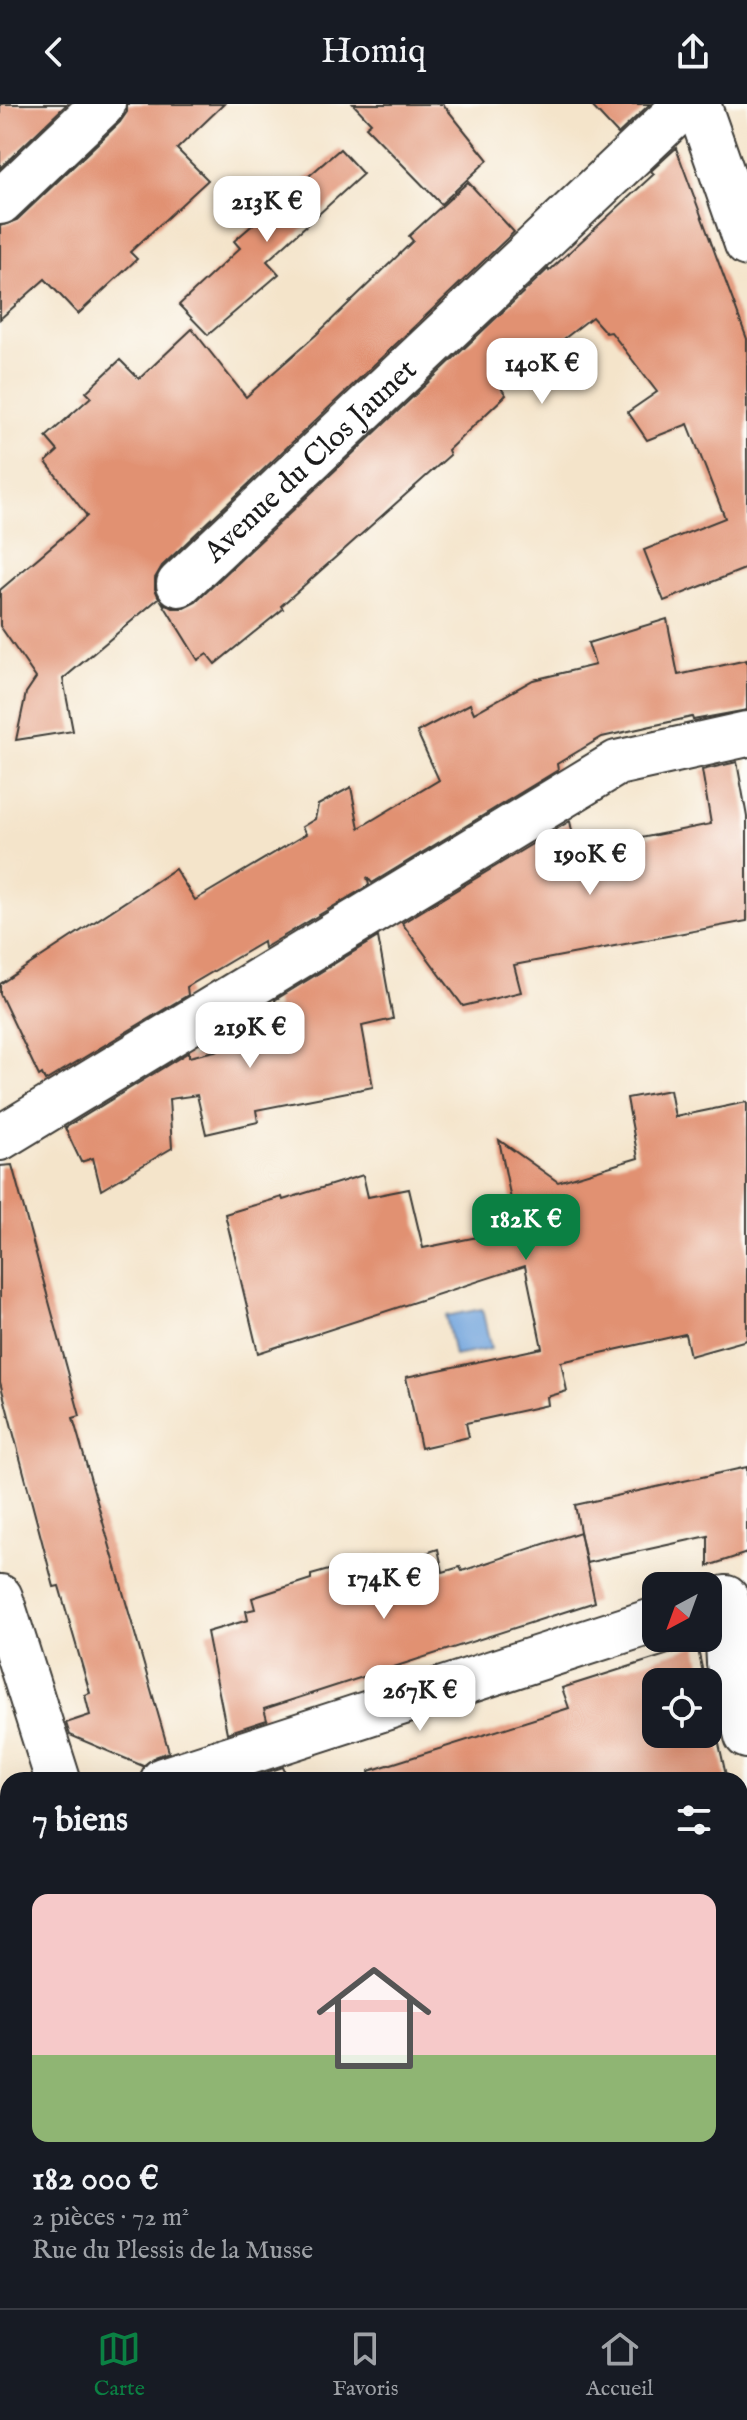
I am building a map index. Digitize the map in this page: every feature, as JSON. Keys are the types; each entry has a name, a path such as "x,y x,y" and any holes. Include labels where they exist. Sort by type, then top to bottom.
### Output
{"street":[{"path":"0,202 103,104"},
{"name":"Avenue du Clos Jaunet","path":"179,584 686,104"},
{"path":"698,104 747,244"},
{"path":"0,1138 617,763 747,734"},
{"path":"0,1597 55,1772"},
{"path":"727,1597 729,1663 747,1736"},
{"path":"188,1772 642,1625"}],"water":[{"path":"482,1309 491,1349 454,1356 446,1316"}],"building":[{"path":"0,104 67,104 0,168"},
{"path":"127,104 224,104 177,149 208,180 130,252 137,259 78,314 45,279 0,319 0,226 17,220 120,122 127,112"},
{"path":"353,104 443,104 488,160 441,204 366,127 371,123"},
{"path":"590,104 650,104 618,134"},
{"path":"676,148 747,339 747,568 664,601 644,550 725,518 688,424 647,440 628,412 657,392 611,332 606,333 592,317 501,388 506,395 448,450 450,455 281,606 283,609 215,664 207,654 198,660 162,602 173,608 184,608 196,602 548,269 654,174 651,171"},
{"path":"340,149 363,174 267,261 279,274 208,335 179,305 240,248 234,241"},
{"path":"468,182 514,232 162,566 155,578 159,598 63,679 73,731 16,740 26,693 36,678 0,626 0,590 87,516 46,462 58,451 46,437 91,397 86,392 120,360 139,379 192,329 246,397 317,334 413,241 409,236"},
{"path":"667,619 678,675 747,660 747,710 693,720 692,717 602,737 557,764 558,770 372,883 367,877 369,885 264,948 263,942 187,987 188,995 45,1081 42,1074 39,1076 0,994 0,984 175,869 195,900 306,834 302,827 315,819 318,805 351,787 359,828 439,780 417,732 470,704 474,713 533,680 595,665 588,643"},
{"path":"737,762 747,817 747,921 514,965 521,992 463,1006 402,923 570,821 576,851 711,824 702,770"},
{"path":"378,937 393,1019 362,1026 373,1087 256,1110 258,1122 206,1134 197,1095 169,1099 172,1148 101,1190 93,1158 81,1162 65,1128 189,1052 189,1057 283,1035 275,1000"},
{"path":"670,1090 675,1117 747,1102 747,1340 690,1356 685,1334 561,1362 567,1391 547,1397 548,1405 466,1423 469,1437 421,1448 406,1377 542,1348 525,1266 258,1353 225,1214 363,1175 368,1197 409,1189 423,1248 517,1229 499,1140 558,1182 638,1158 627,1098"},
{"path":"12,1165 80,1416 73,1418 169,1752 143,1766 70,1735 66,1723 90,1715 85,1695 90,1693 59,1586 54,1587 0,1382 0,1166"},
{"path":"747,1467 747,1553 708,1566 708,1536 586,1563 575,1505"},
{"path":"580,1532 595,1602 264,1709 267,1720 227,1733 207,1632 248,1620 246,1611 255,1609 252,1598 311,1579 311,1575 371,1558 374,1570 438,1549 443,1572 460,1567 462,1571"},
{"path":"675,1652 699,1652 702,1668 642,1668 642,1748 720,1748 725,1772 369,1772 369,1771 569,1708 562,1688"},
{"path":"283,1767 285,1772 268,1772"}]}
